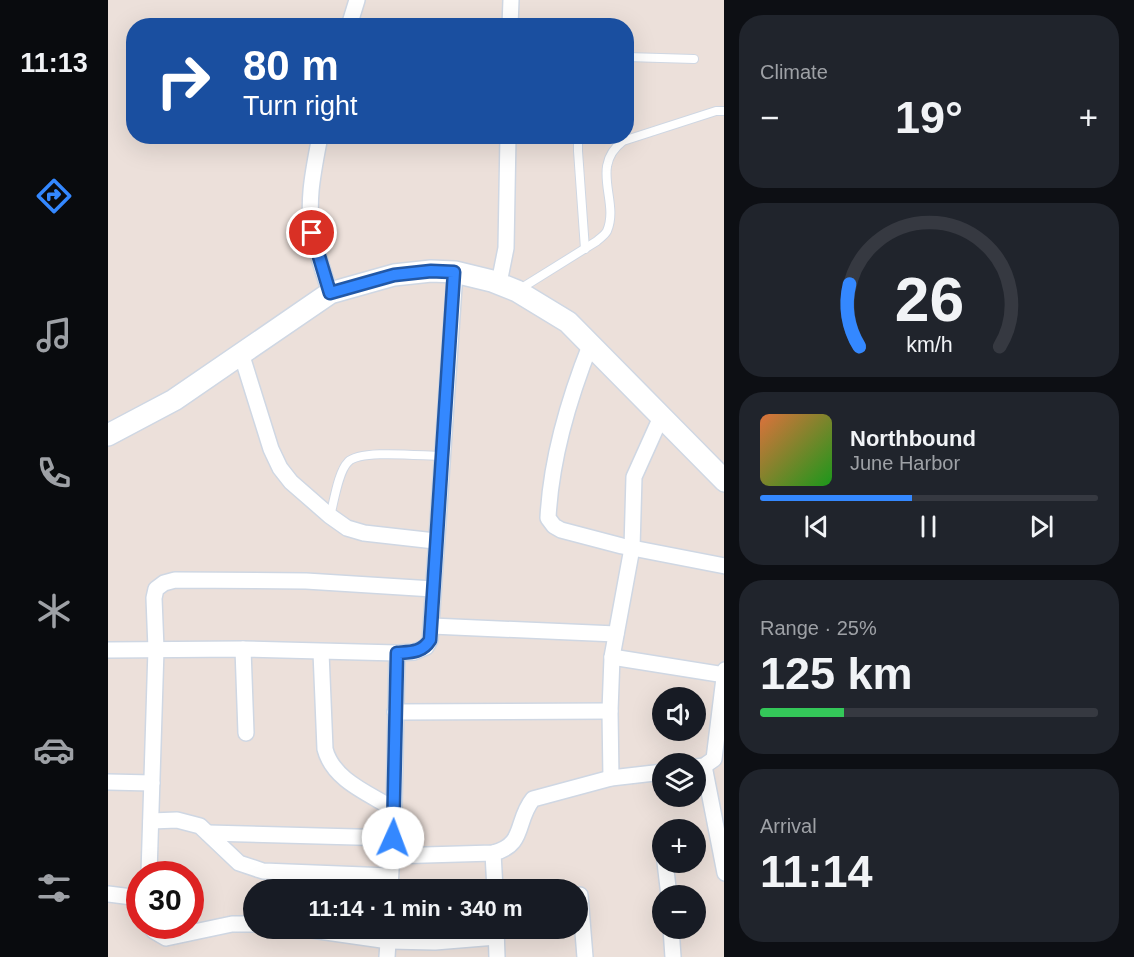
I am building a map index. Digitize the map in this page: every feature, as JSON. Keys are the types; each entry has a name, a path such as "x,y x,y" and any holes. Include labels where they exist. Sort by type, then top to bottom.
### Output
{"main road":[{"path":"108,435 174,400 330,293 394,275 431,271 454,272 508,287 568,322 724,481"}],"street":[{"path":"351,18 357,0"},
{"path":"510,18 511,0"},
{"path":"319,144 311,192 312,233 330,293"},
{"path":"508,144 506,248 508,287"},
{"path":"108,650 243,649 397,653 414,652 426,647 430,640 432,626 435,541 454,272"},
{"path":"591,343 572,393 561,436 548,518 554,526 561,530 632,548 724,566"},
{"path":"241,353 271,449 280,468 291,482 347,528 364,533 435,541"},
{"path":"611,778 609,711 612,657 632,548 634,477 661,417"},
{"path":"149,861 156,589 164,583 175,580 306,581 433,589"},
{"path":"432,626 616,634"},
{"path":"243,649 246,733"},
{"path":"321,652 324,749 328,761 337,773 350,783 394,808"},
{"path":"390,879 397,653"},
{"path":"612,657 724,673 716,752 714,759 706,763"},
{"path":"394,712 609,711"},
{"path":"391,856 493,853 504,850 512,844 518,834 526,807 532,799 611,778 652,773"},
{"path":"108,782 152,783"},
{"path":"706,786 721,835 724,873"},
{"path":"151,821 177,820 200,826 239,863 247,867 351,879"},
{"path":"208,833 393,838"},
{"path":"493,853 494,879"},
{"path":"108,894 126,896"},
{"path":"204,931 232,924 243,924"},
{"path":"387,957 389,939"},
{"path":"402,939 436,949 474,939"},
{"path":"496,939 497,957"},
{"path":"584,939 585,957"},
{"path":"672,939 673,957"}],"lane":[{"path":"634,57 694,59"},
{"path":"634,137 716,111 724,111"},
{"path":"578,144 585,249"},
{"path":"508,287 585,249 607,232 609,219 608,157 619,144"},
{"path":"330,516 343,471 347,463 355,457 368,455 441,456"}],"route":[{"path":"312,233 330,293 394,275 431,271 454,272 435,541 432,626 430,640 426,647 414,652 397,653 393,838"}]}
